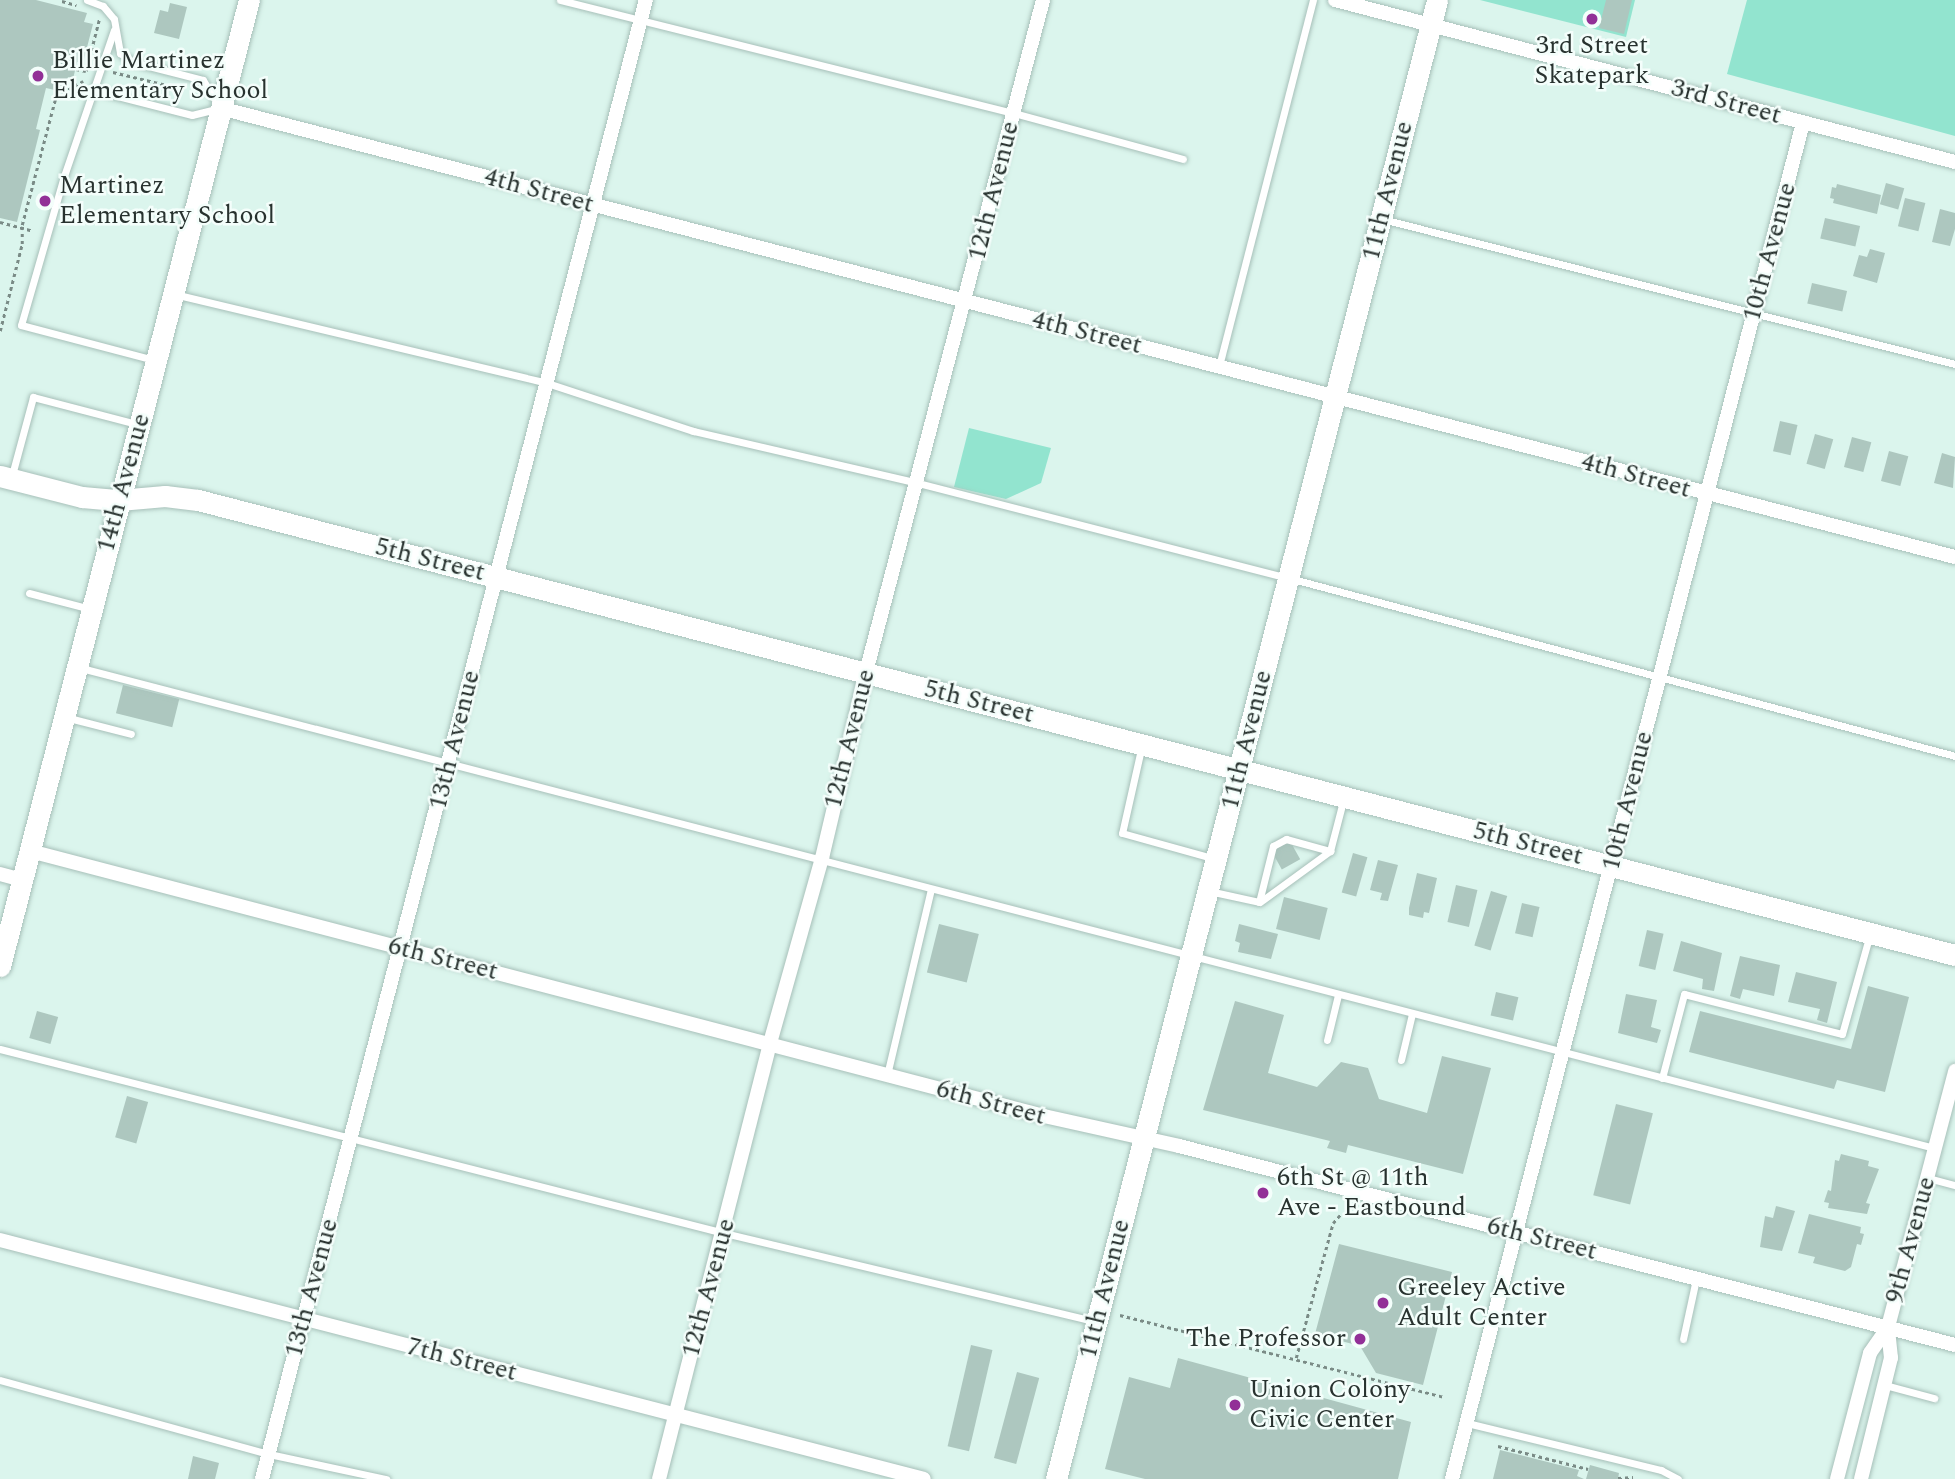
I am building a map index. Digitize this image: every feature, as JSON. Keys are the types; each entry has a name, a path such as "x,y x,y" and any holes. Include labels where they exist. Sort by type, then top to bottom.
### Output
{"main road":[{"name":"14th Avenue","path":"0,966 249,0"},
{"name":"11th Avenue","path":"1056,1479 1437,0"},
{"name":"5th Street","path":"5,478 82,497 119,500 165,496 198,500 1955,955"}],"street":[{"name":"13th Avenue","path":"262,1479 646,0"},
{"name":"12th Avenue","path":"659,1479 724,1233 770,1043 822,859 866,673 1043,0"},
{"name":"3rd Street","path":"1335,0 1955,162"},
{"name":"4th Street","path":"220,108 1335,396 1707,495 1955,557"},
{"name":"10th Avenue","path":"1452,1479 1804,123"},
{"name":"6th Street","path":"30,851 1044,1116 1516,1232 1955,1345"},
{"path":"0,874 22,880"},
{"name":"9th Avenue","path":"1837,1479 1870,1353 1888,1327 1955,1071"},
{"name":"7th Street","path":"0,1240 924,1479"},
{"name":"9th Avenue","path":"1861,1479 1891,1358 1888,1327"}],"lane":[{"path":"559,0 1014,113 1182,159"},
{"path":"1219,366 1313,0"},
{"path":"88,4 103,6 114,19 120,54 132,62 203,80 220,108 192,116 93,90"},
{"path":"114,30 21,326 156,360"},
{"path":"1381,219 1955,364"},
{"path":"173,294 547,383 693,431 918,483 1289,578 1955,756"},
{"path":"5,478 33,397 139,424"},
{"path":"29,593 92,609"},
{"path":"77,667 1935,1148"},
{"path":"64,717 131,734"},
{"path":"1142,744 1122,833 1216,859"},
{"path":"1208,890 1259,902 1330,851 1345,797"},
{"path":"1259,902 1273,846 1286,839 1330,851"},
{"path":"887,1075 931,889"},
{"path":"1662,1078 1684,995 1842,1034 1870,933"},
{"path":"1327,1040 1338,995"},
{"path":"1401,1060 1412,1014"},
{"path":"0,1049 351,1136 724,1233 1096,1322"},
{"path":"1927,1178 1955,1185"},
{"path":"1683,1339 1696,1279"},
{"path":"0,1380 269,1454 386,1479"},
{"path":"1885,1385 1934,1398"},
{"path":"1466,1422 1661,1470 1678,1479"}],"path":[{"path":"62,1 88,4"},
{"path":"0,331 22,244 22,228 56,96 83,82 100,16"},
{"path":"76,69 86,71"},
{"path":"110,72 183,89"},
{"path":"0,222 33,231"},
{"path":"1296,1359 1333,1223 1340,1215"},
{"path":"1120,1315 1445,1397"},
{"path":"1498,1446 1588,1469"},
{"path":"1619,1478 1638,1477"}],"green space":[{"name":"3rd Street Skatepark","path":"1480,0 1635,0 1626,37"},
{"path":"1747,0 1955,0 1955,136 1727,74"},
{"path":"969,428 1051,448 1041,483 1006,499 954,487"}],"building":[{"name":"Martinez Elementary School","path":"0,0 36,0 87,13 84,22 93,24 83,63 77,62 73,79 68,77 65,87 56,85 55,90 46,88 36,129 40,130 17,222 0,218"},
{"path":"1606,0 1632,0 1624,34 1599,28"},
{"path":"170,3 187,7 179,39 154,33 160,10 168,12"},
{"path":"1886,183 1904,188 1898,209 1880,204"},
{"path":"1837,184 1881,195 1877,214 1833,203 1834,199 1830,198 1832,187 1836,188"},
{"path":"1905,198 1925,203 1918,231 1898,226"},
{"path":"1940,209 1955,213 1955,229 1950,246 1932,242"},
{"path":"1825,218 1860,226 1855,247 1820,238"},
{"path":"1870,249 1885,253 1877,283 1853,276 1859,255 1867,257"},
{"path":"1812,283 1847,291 1842,312 1807,303"},
{"path":"1780,421 1798,425 1791,455 1773,451"},
{"path":"1815,434 1833,439 1825,469 1806,464"},
{"path":"1852,437 1871,442 1863,472 1844,467"},
{"path":"1889,451 1908,456 1900,486 1881,481"},
{"path":"1942,453 1955,457 1953,488 1934,483"},
{"path":"123,685 179,699 172,727 116,713"},
{"path":"1290,841 1300,859 1282,870 1272,851"},
{"path":"1353,853 1367,857 1356,897 1342,892"},
{"path":"1378,860 1398,865 1388,901 1380,900 1382,893 1370,890"},
{"path":"1417,873 1437,878 1429,913 1424,912 1423,918 1409,915"},
{"path":"1456,885 1477,890 1469,927 1447,922"},
{"path":"1491,891 1507,896 1491,950 1474,946"},
{"path":"1284,897 1328,908 1320,940 1276,929"},
{"path":"1522,903 1540,907 1533,937 1515,933"},
{"path":"939,924 979,934 967,982 927,973"},
{"path":"1239,924 1278,934 1271,959 1238,952 1240,943 1235,941"},
{"path":"1647,930 1664,934 1655,970 1639,966"},
{"path":"1681,941 1722,953 1714,991 1702,989 1703,979 1673,971"},
{"path":"1740,956 1780,965 1774,996 1743,989 1740,999 1730,996"},
{"path":"1796,972 1837,982 1827,1023 1817,1020 1820,1009 1788,1002"},
{"path":"1868,986 1909,997 1885,1092 1837,1080 1834,1089 1689,1052 1700,1011 1851,1049"},
{"path":"1496,992 1518,997 1513,1021 1491,1015"},
{"path":"1626,994 1657,1000 1651,1027 1661,1030 1657,1043 1618,1033"},
{"path":"1235,1001 1284,1015 1268,1073 1317,1087 1341,1062 1368,1068 1379,1099 1427,1113 1442,1056 1491,1068 1463,1174 1348,1145 1346,1153 1327,1148 1330,1141 1203,1110"},
{"path":"37,1011 58,1017 50,1044 29,1038"},
{"path":"127,1096 148,1102 136,1143 115,1137"},
{"path":"1616,1104 1653,1113 1630,1204 1593,1195"},
{"path":"1841,1154 1869,1161 1868,1166 1879,1169 1866,1203 1870,1204 1867,1214 1828,1208 1829,1203 1824,1202 1828,1190 1831,1191 1835,1160 1839,1161"},
{"path":"1776,1206 1795,1211 1782,1251 1760,1247 1765,1216 1773,1218"},
{"path":"1809,1214 1861,1227 1860,1233 1864,1234 1861,1245 1857,1244 1851,1267 1845,1271 1813,1263 1815,1257 1798,1253"},
{"name":"Greeley Active Adult Center","path":"1339,1244 1452,1272 1423,1385 1376,1373 1360,1346 1315,1334"},
{"path":"971,1345 992,1350 969,1451 948,1446"},
{"name":"Union Colony Civic Center","path":"1178,1358 1411,1422 1398,1479 1145,1479 1105,1469 1129,1377 1170,1388"},
{"path":"1017,1372 1039,1378 1016,1464 994,1458"},
{"path":"1500,1450 1579,1470 1577,1476 1584,1479 1493,1479"},
{"path":"193,1456 219,1463 215,1479 188,1479"},
{"path":"1590,1465 1619,1473 1618,1479 1586,1479"}],"place":[{"name":"3rd Street Skatepark","path":"1592,19"},
{"name":"Billie Martinez Elementary School","path":"38,76"},
{"name":"Martinez Elementary School","path":"45,201"},
{"name":"6th St @ 11th Ave - Eastbound","path":"1263,1193"},
{"name":"Greeley Active Adult Center","path":"1383,1303"},
{"name":"The Professor","path":"1360,1339"},
{"name":"Union Colony Civic Center","path":"1235,1405"}]}
